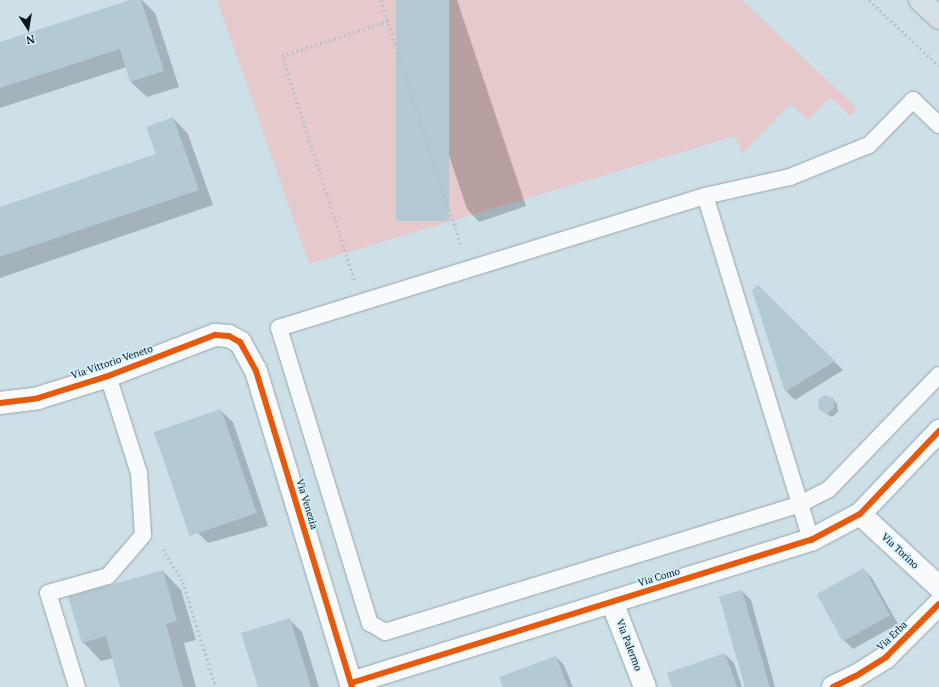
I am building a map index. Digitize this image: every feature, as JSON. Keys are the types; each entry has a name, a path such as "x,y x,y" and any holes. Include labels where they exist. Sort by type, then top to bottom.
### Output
{"main road":[{"path":"920,0 939,18"}],"street":[{"name":"Via Vittorio Veneto","path":"0,403 38,398 108,376 215,335 229,336"},
{"name":"Via Venezia","path":"229,336 240,342 256,371 351,685"},
{"name":"Via Como","path":"351,685 811,540 860,514 939,431"},
{"name":"Via Torino","path":"860,514 939,587"},
{"name":"Via Palermo","path":"612,602 645,687"},
{"name":"Via Erba","path":"833,687 856,676 886,657 939,604"}],"lane":[{"path":"939,125 913,100 868,145 790,177 705,196 279,328 370,623 385,632 800,504 828,490 939,375"},
{"path":"705,196 811,540"},
{"path":"77,687 48,594 108,576 143,535 139,473 108,376"}],"path":[{"path":"381,0 469,269"},
{"path":"869,0 939,66"},
{"path":"361,302 282,56 388,21"},
{"path":"143,535 164,550 183,582 216,687"}],"shaded area":[{"path":"217,0 742,0 857,108 850,116 830,97 808,120 790,104 742,154 735,136 309,264"}],"building":[{"path":"130,0 141,0 164,71 130,82 120,49 0,88 0,42"},
{"path":"396,0 449,0 449,221 396,221"},
{"path":"173,117 199,190 0,257 0,207 156,154 146,127"},
{"path":"758,285 835,361 785,392 752,290"},
{"path":"824,395 833,398 835,407 827,414 819,410 818,400"},
{"path":"221,409 257,513 190,536 154,432"},
{"path":"864,568 890,615 843,641 817,594"},
{"path":"163,570 177,621 166,624 183,687 120,687 106,636 82,643 68,597"},
{"path":"742,590 770,687 745,687 719,597"},
{"path":"290,618 311,687 258,687 241,633"},
{"path":"725,653 737,687 672,687 667,673"},
{"path":"556,656 568,687 503,687 499,677"}],"cycle path":[{"path":"0,403 38,398 108,376 215,335 229,336 240,342 256,371 352,687"},
{"path":"351,683 811,540 860,514 939,431"},
{"path":"833,687 856,676 886,657 939,604"}]}
